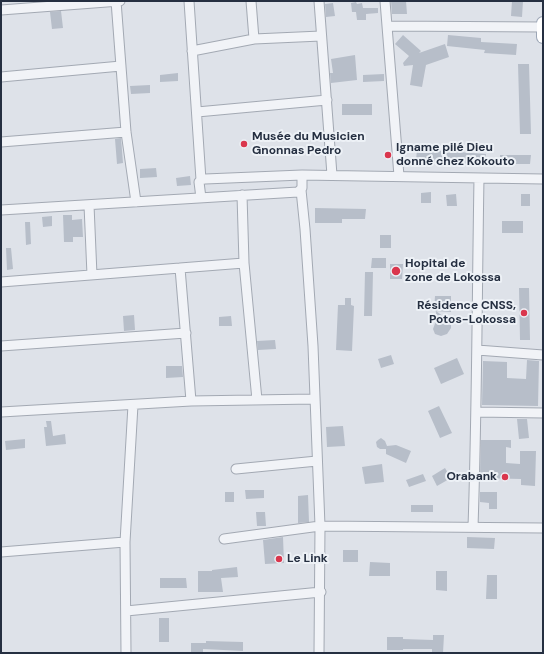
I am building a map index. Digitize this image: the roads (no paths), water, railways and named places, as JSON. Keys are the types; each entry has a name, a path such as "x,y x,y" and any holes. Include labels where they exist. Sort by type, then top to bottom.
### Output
{"main road":[{"path":"543,23 543,37"}],"street":[{"path":"1,10 122,1"},
{"path":"189,1 197,112 201,180 199,182 201,198"},
{"path":"251,1 254,39"},
{"path":"318,1 332,176"},
{"path":"385,1 399,176"},
{"path":"116,2 126,132 136,202"},
{"path":"387,26 543,26"},
{"path":"192,51 254,39 321,36"},
{"path":"1,77 121,66"},
{"path":"197,112 327,100"},
{"path":"1,142 126,132"},
{"path":"201,180 302,175 543,179"},
{"path":"302,175 301,190 313,346 320,526 319,653"},
{"path":"473,528 477,412 476,350 479,178"},
{"path":"1,210 298,192 301,190"},
{"path":"242,195 244,263 257,400"},
{"path":"88,205 92,275"},
{"path":"1,282 244,263"},
{"path":"180,268 191,401"},
{"path":"1,346 186,333"},
{"path":"476,350 543,355"},
{"path":"1,412 191,401 314,399"},
{"path":"126,653 125,542 133,405"},
{"path":"477,412 543,413"},
{"path":"236,469 317,461"},
{"path":"224,539 320,526 543,528"},
{"path":"1,552 125,542"},
{"path":"126,611 320,592"}],"place":[{"name":"Musée du Musicien Gnonnas Pedro","path":"244,144"},
{"name":"Igname pilé Dieu donné chez Kokouto","path":"388,155"},
{"name":"Hopital de zone de Lokossa","path":"396,271"},
{"name":"Résidence CNSS, Potos-Lokossa","path":"524,313"},
{"name":"Orabank","path":"505,477"},
{"name":"Le Link","path":"279,559"}]}
